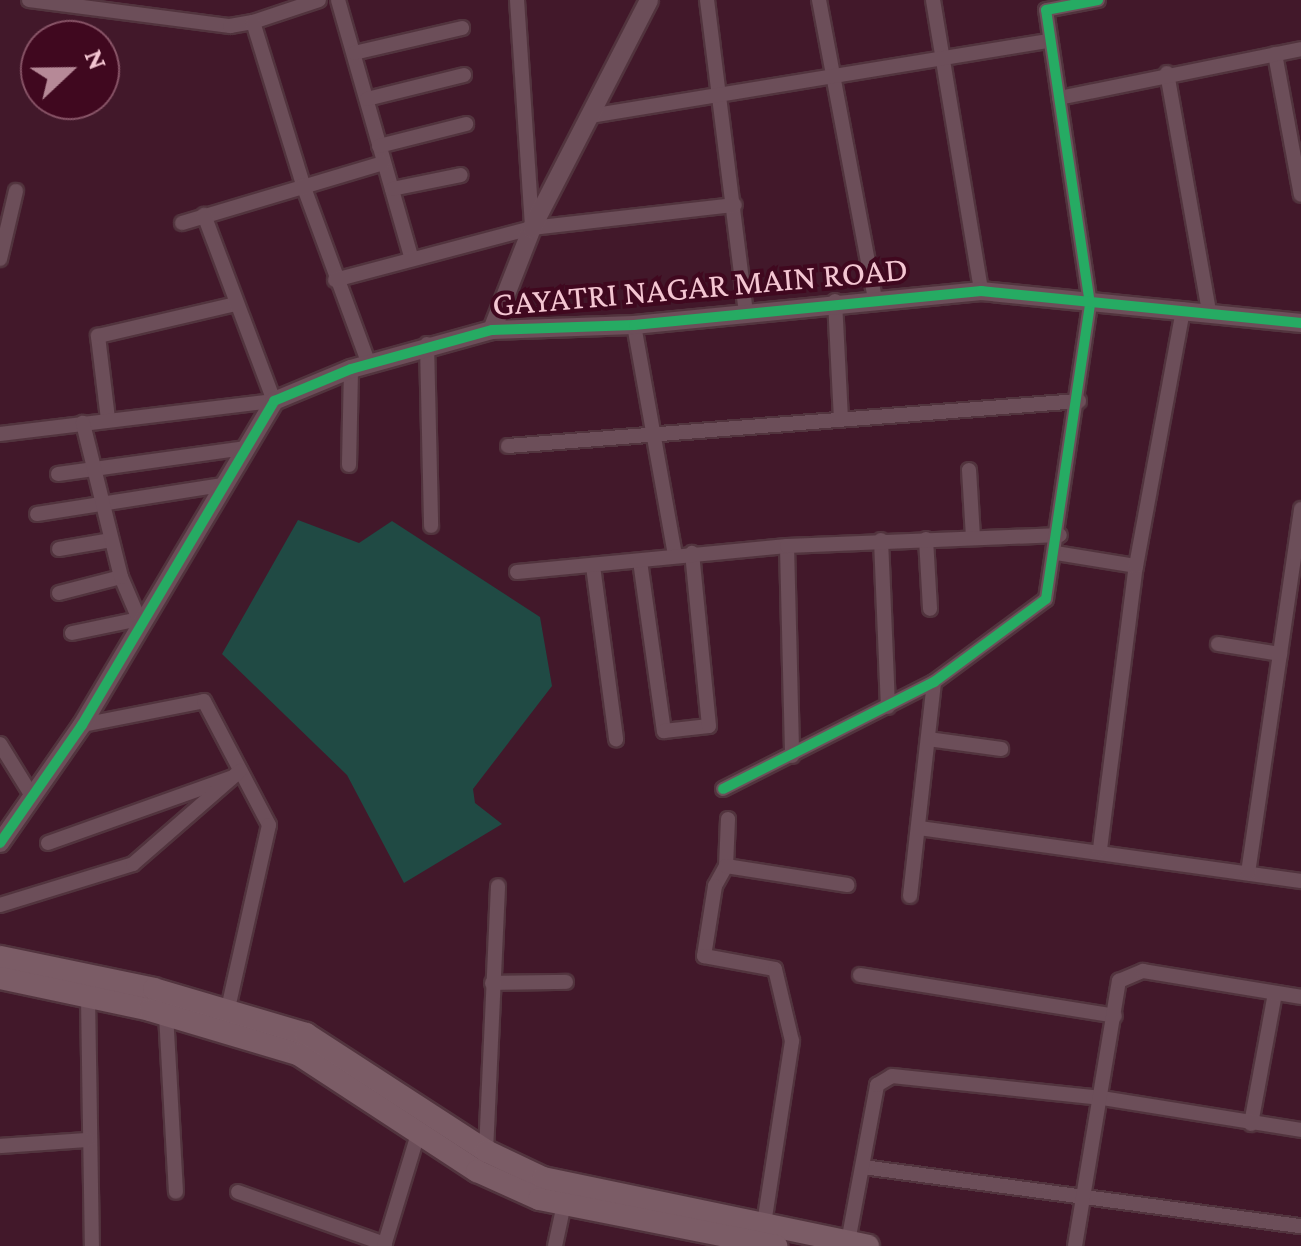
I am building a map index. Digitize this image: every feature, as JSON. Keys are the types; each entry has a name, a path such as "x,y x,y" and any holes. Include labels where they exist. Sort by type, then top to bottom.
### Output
{"main road":[{"path":"0,957 228,1008 306,1034 486,1152 543,1178 858,1244"},
{"path":"0,978 166,1014 298,1054 418,1134 518,1191 700,1238 776,1246"}],"street":[{"path":"28,0 230,26 319,0"},
{"path":"518,0 532,228"},
{"path":"492,330 532,228 648,0"},
{"path":"706,0 723,97 746,312"},
{"path":"819,0 875,298"},
{"path":"934,0 981,291"},
{"path":"722,789 934,682 1046,598 1060,535 1090,304 1045,5 1098,0"},
{"path":"342,1 411,256"},
{"path":"254,22 360,367 350,466"},
{"path":"354,52 462,28"},
{"path":"590,116 1050,42"},
{"path":"1059,98 1167,73 1301,50"},
{"path":"1274,54 1301,195"},
{"path":"1167,73 1209,311"},
{"path":"367,98 464,75"},
{"path":"379,146 466,124"},
{"path":"182,224 204,214 384,163"},
{"path":"392,190 462,175"},
{"path":"0,259 16,191"},
{"path":"335,280 411,256 532,228 735,204"},
{"path":"204,214 274,402"},
{"name":"GAYATRI NAGAR MAIN ROAD","path":"274,402 428,344 492,330 634,324 835,301 981,291 1301,323"},
{"path":"835,301 841,419"},
{"path":"108,419 98,336 235,304"},
{"path":"1100,849 1136,566 1184,309"},
{"path":"634,324 675,555"},
{"path":"428,344 431,526"},
{"path":"508,446 652,430 1078,401"},
{"path":"0,434 274,402"},
{"path":"0,843 82,724 139,620 274,402"},
{"path":"83,422 121,577 139,620"},
{"path":"58,474 93,465 246,448"},
{"path":"969,470 973,537"},
{"path":"37,514 223,485"},
{"path":"1248,873 1301,510"},
{"path":"517,572 787,546 1060,535"},
{"path":"926,539 930,609"},
{"path":"59,549 111,540"},
{"path":"882,540 888,707"},
{"path":"787,546 792,756"},
{"path":"640,562 664,732 709,726 692,553"},
{"path":"1056,553 1136,566"},
{"path":"593,566 616,739"},
{"path":"60,593 121,577"},
{"path":"72,634 139,620"},
{"path":"1218,644 1280,654"},
{"path":"910,896 934,682"},
{"path":"82,724 204,702 237,774 269,825 228,1008"},
{"path":"928,738 1000,749"},
{"path":"0,744 32,796"},
{"path":"48,843 237,774"},
{"path":"0,905 133,864 237,774"},
{"path":"728,819 726,866 716,886 704,956 776,969 792,1041 764,1224"},
{"path":"919,828 1100,849 1301,881"},
{"path":"726,866 848,885"},
{"path":"486,1152 498,886"},
{"path":"0,970 0,978"},
{"path":"1076,1246 1088,1193 1119,980 1133,971 1301,997"},
{"path":"860,975 1115,1016"},
{"path":"492,983 566,982"},
{"path":"1252,1124 1275,993"},
{"path":"88,997 86,1140 92,1246"},
{"path":"166,1014 176,1192"},
{"path":"858,1244 863,1167 876,1085 892,1076 1102,1098 1301,1130"},
{"path":"238,1192 385,1245 418,1134"},
{"path":"0,1146 86,1140"},
{"path":"863,1167 1088,1193 1301,1226"},
{"path":"555,1246 564,1204"}],"shaded area":[{"path":"298,520 359,543 392,521 540,617 552,686 473,789 475,803 502,824 404,883 347,775 222,654"}],"cycle path":[{"path":"723,789 934,682 1046,599 1090,304 1046,10 1098,0"},
{"path":"0,843 82,725 274,401 351,369 492,330 634,325 981,291 1301,323"}]}
